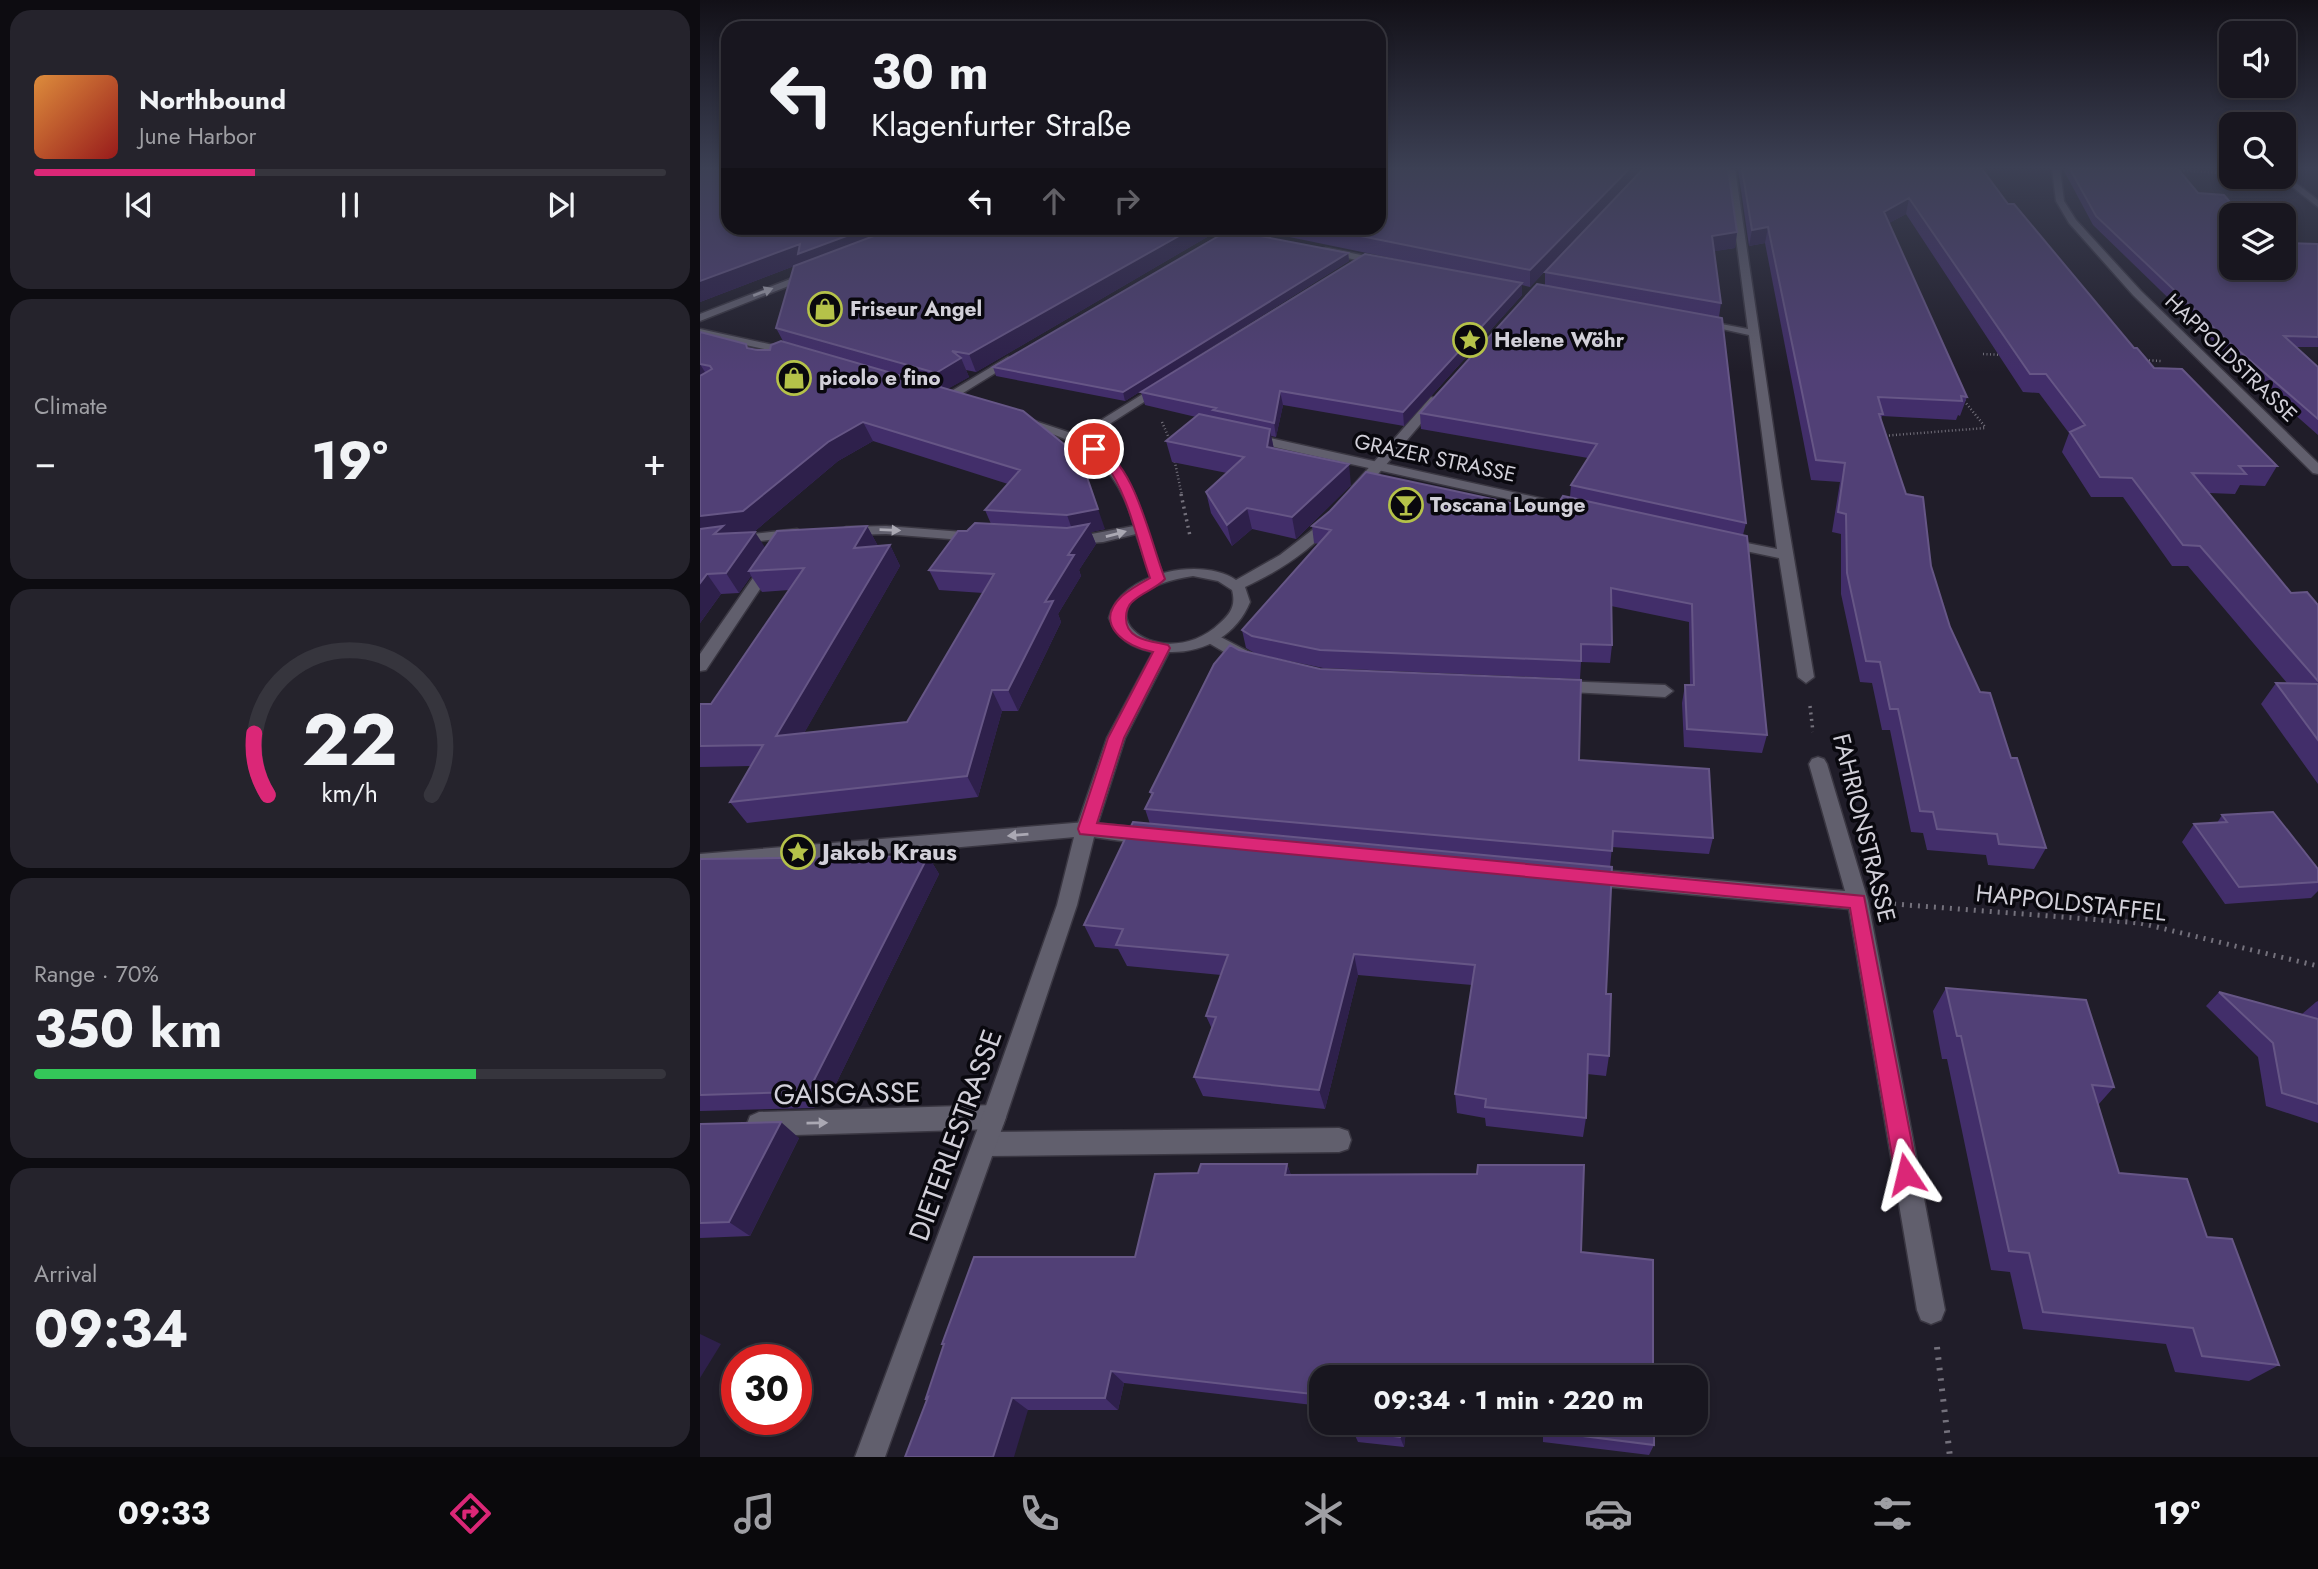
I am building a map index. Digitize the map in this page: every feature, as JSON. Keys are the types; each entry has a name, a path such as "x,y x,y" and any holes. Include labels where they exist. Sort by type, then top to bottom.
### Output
{"street":[{"path":"1214,240 1219,237"},
{"path":"1741,237 1784,555 1806,677"},
{"name":"HAPPOLDSTRASSE","path":"2086,237 2137,293 2318,470"},
{"path":"1311,248 1390,264"},
{"path":"1354,267 1366,259"},
{"path":"700,318 818,271"},
{"path":"1689,321 1755,333"},
{"path":"700,332 803,355"},
{"path":"772,360 790,352"},
{"path":"946,398 1017,356"},
{"path":"1080,438 1179,376"},
{"path":"933,394 960,402"},
{"path":"1236,585 1262,575 1292,554 1340,508 1440,395"},
{"path":"1013,418 1080,438 1108,459 1133,501 1158,579"},
{"name":"GRAZER STRASSE","path":"1241,436 1593,514"},
{"path":"1061,542 1103,538 1141,528"},
{"path":"700,544 791,533 886,530 997,538"},
{"path":"700,666 791,533"},
{"path":"1716,540 1784,555"},
{"path":"1202,573 1224,578 1236,585 1242,594 1243,606 1238,617 1213,638 1189,646 1163,648 1143,645 1127,637 1119,626 1119,613 1126,599 1158,579 1175,574 1202,573"},
{"path":"1213,638 1250,660 1262,663"},
{"name":"DIETERLESTRASSE","path":"870,1457 985,1144 1067,905 1087,829 1116,738 1163,648"},
{"path":"1542,686 1665,691"},
{"name":"FAHRIONSTRASSE","path":"1818,764 1858,901 1931,1310"},
{"path":"700,862 1087,829 1166,838"},
{"path":"1567,875 1858,901"},
{"name":"GAISGASSE","path":"740,1124 934,1121 994,1117"},
{"path":"985,1144 1339,1139"}],"path":[{"path":"1983,354 2010,355"},
{"path":"2130,360 2210,363"},
{"path":"1879,436 1986,428 1958,392"},
{"path":"1162,421 1172,446 1190,536"},
{"name":"FAHRIONSTRASSE","path":"1806,677 1818,764"},
{"name":"HAPPOLDSTAFFEL","path":"1858,901 2140,923 2318,966"},
{"path":"1931,1310 1950,1457"}],"building":[{"path":"700,237 844,237 798,254 800,244 700,281"},
{"path":"871,237 1177,237 969,354 952,351 961,358 936,373 776,328 794,266"},
{"path":"1217,237 1265,237 1348,253 1123,392 993,367"},
{"path":"1366,237 1562,237 1530,270"},
{"path":"1578,237 1712,237 1721,303 1545,272"},
{"path":"1770,237 1895,237 1967,397 1961,396 1962,401 1878,397 1883,414 1879,414 1906,494 1923,497 1931,566 1950,627 1980,692 1990,693 2011,758 2017,758 2046,848 1999,844 1997,834 1937,829 1933,812 1920,811 1898,709 1890,709 1880,662 1866,661 1847,573 1846,514 1838,512 1845,463 1816,460"},
{"path":"1936,237 2041,237 2134,348 2137,348 2154,368 2182,369 2277,466 2239,466 2246,474 2192,473 2291,593 2307,592 2318,605 2318,681 2200,546 2183,545 2132,478 2100,477 2070,432 2085,425 2046,374 2030,374"},
{"path":"2118,237 2219,237 2219,280 2296,280 2296,243 2318,244 2318,337 2284,336 2318,367 2318,419 2230,343"},
{"path":"1365,254 1522,283 1403,412 1280,391 1274,423 1141,392"},
{"path":"1537,284 1722,318 1746,523 1571,485 1597,444 1420,413"},
{"path":"700,332 746,344 747,348 757,350 770,350 771,345 781,341 1023,411 1080,457 1098,509 1067,515 985,510 1020,470 863,422 828,442 743,511 700,516 700,376 712,369 700,364"},
{"path":"1199,414 1270,429 1267,447 1349,464 1292,517 1247,508 1227,525 1206,492 1244,457 1166,441"},
{"path":"1366,472 1553,512 1563,496 1747,536 1767,735 1687,729 1685,685 1694,685 1692,604 1611,588 1612,645 1581,644 1581,661 1320,650 1252,636 1242,630 1331,530 1312,526 1330,511"},
{"path":"975,523 1067,528 1089,524 1068,555 1074,555 1045,602 1053,601 1008,690 992,690 967,776 730,802 763,745 700,746 700,704 711,704 804,568 749,571 777,531 867,526 854,548 890,545 776,736 907,722 994,574 929,570 958,531 967,531"},
{"path":"723,526 714,534 755,532 726,573 707,574 700,583 700,529"},
{"path":"1230,645 1239,650 1320,669 1581,680 1579,760 1709,769 1713,838 1613,831 1612,851 1145,809 1153,793 1150,792 1214,664"},
{"path":"2276,683 2318,684 2318,740"},
{"path":"2273,812 2318,869 2318,882 2239,887 2194,824 2227,822 2222,815"},
{"path":"1133,822 1612,867 1606,994 1611,994 1609,1056 1588,1054 1586,1118 1485,1107 1486,1099 1455,1094 1475,965 1354,954 1319,1090 1194,1077 1216,1017 1206,1016 1228,955 1116,945 1123,929 1084,925"},
{"path":"928,856 810,1088 799,1088 797,1092 700,1095 700,859"},
{"path":"1946,988 2086,1000 2114,1087 2092,1085 2119,1173 2187,1179 2207,1237 2232,1239 2279,1365 2202,1356 2193,1328 2043,1312 2029,1253 2009,1251 1961,1036 1957,1036"},
{"path":"2219,992 2318,1019 2318,1104 2282,1093 2273,1043"},
{"path":"781,1122 729,1222 700,1223 700,1124"},
{"path":"1201,1164 1287,1164 1285,1175 1477,1174 1478,1165 1584,1165 1581,1252 1653,1260 1653,1365 1309,1365 1309,1394 1111,1371 1105,1398 1012,1398 993,1457 905,1457 928,1397 926,1398 942,1344 974,1257 1135,1257 1155,1174 1198,1173"},
{"path":"1575,1435 1654,1435 1654,1445"}],"place":[{"name":"Friseur Angel","path":"825,309"},
{"name":"Helene Wöhr","path":"1470,340"},
{"name":"picolo e fino","path":"794,378"},
{"name":"Toscana Lounge","path":"1406,505"},
{"name":"Jakob Kraus","path":"798,852"}],"route":[{"path":"1094,449 1108,459 1133,501 1152,569 1158,579 1126,599 1119,613 1119,626 1127,637 1143,645 1163,648 1116,738 1087,829 1858,901 1906,1174"}]}
